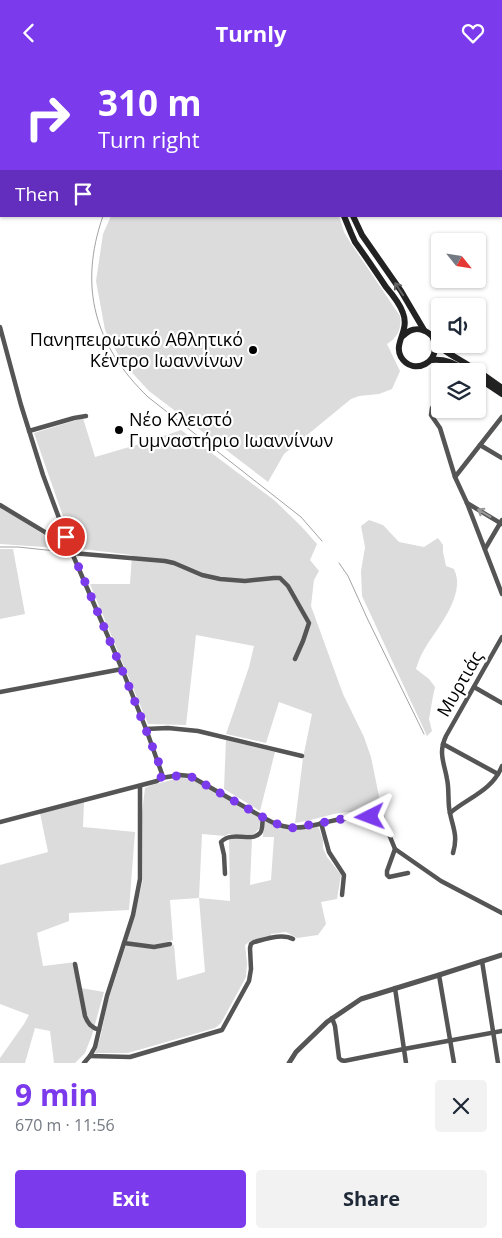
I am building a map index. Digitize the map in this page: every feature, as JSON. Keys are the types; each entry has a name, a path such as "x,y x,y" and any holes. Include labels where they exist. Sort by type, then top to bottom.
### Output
{"main road":[{"path":"344,217 355,242 403,312 405,326 402,337"},
{"path":"353,217 362,235 401,291 424,330"},
{"path":"431,336 424,330 418,329 407,332 399,342 398,349 403,360 414,366 426,364 431,360 434,353"},
{"path":"450,353 465,363"},
{"path":"431,360 440,359 450,362"},
{"path":"486,377 502,388"},
{"path":"486,383 502,394"}],"street":[{"path":"0,327 43,475 72,553 146,729 162,771 161,778"},
{"path":"29,431 86,415"},
{"path":"456,477 502,417"},
{"path":"432,418 440,429 456,477 502,594"},
{"path":"480,445 502,458"},
{"path":"467,503 501,522 485,549"},
{"path":"0,505 53,537 58,539 66,537"},
{"path":"72,553 170,562 206,577 227,580 245,581 280,578 288,586 309,623 308,630 295,659"},
{"name":"Μυρτιάς","path":"443,744 502,637"},
{"path":"0,692 122,669"},
{"path":"474,687 502,703"},
{"path":"146,729 168,728 198,731 302,756"},
{"path":"453,853 456,843 455,832 450,813 448,780 442,755 443,744 498,774"},
{"path":"450,813 494,781 502,766"},
{"path":"0,822 140,786 158,781 161,778 190,776 263,817 287,827 298,827 355,817 382,817 395,849 441,881 502,913"},
{"path":"84,1063 95,1047 108,996 133,915 140,879 140,786"},
{"path":"225,874 221,842 225,838 232,836 253,837 258,835 261,831 263,817"},
{"path":"321,823 328,852 344,875 342,895"},
{"path":"395,849 386,875 389,877 408,873"},
{"path":"90,1056 130,1057 222,1030 249,981 251,944 280,936 288,936 293,939"},
{"path":"124,943 154,947 170,944"},
{"path":"289,1063 296,1052 316,1031 364,997 502,955"},
{"path":"482,961 498,1063"},
{"path":"75,964 88,1024 99,1030"},
{"path":"439,975 454,1063"},
{"path":"395,988 406,1063"},
{"path":"332,1018 335,1026 339,1057 344,1061 502,1031"},
{"path":"496,1053 502,1053"}],"shaded area":[{"name":"Πανηπειρωτικό Αθλητικό Κέντρο Ιωαννίνων","path":"111,217 339,217 344,232 350,242 400,316 398,333 387,344 400,371 392,389 379,394 359,396 351,399 284,454 268,482 149,391 122,362 105,330 96,281 103,234"},
{"path":"83,418 95,457 181,430 274,500 317,544 310,560 319,571 314,580 311,606 343,694 364,737 371,757 381,806 377,811 339,813 295,823 303,758 312,714 279,702 266,743 226,734 249,667 254,646 196,635 186,725 148,724 90,584 130,584 132,555 74,548 34,433"},
{"path":"0,507 55,542 59,548 0,544"},
{"path":"369,520 383,525 399,542 424,547 438,538 443,545 446,566 454,569 457,579 453,601 419,659 416,669 429,679 435,687 429,719 432,731 427,736 362,596 361,571 365,547 361,526"},
{"path":"0,549 13,549 25,614 0,619"},
{"path":"226,740 275,752 260,811 224,789"},
{"path":"183,777 195,781 261,818 259,829 254,834 228,834 225,836 202,834 199,898 170,900 173,940 154,946 126,941 135,915 143,879 142,813 145,788"},
{"path":"84,802 83,827 135,832 129,910 69,913 69,921 37,933 43,966 76,962 81,988 104,992 92,1035 85,1053 75,1063 54,1063 50,1031 35,1028 25,1063 0,1063 0,1058 29,1015 0,1004 0,865 48,852 40,813"},
{"path":"264,820 278,827 289,829 316,826 319,828 327,857 341,875 337,899 321,902 326,924 318,935 297,938 286,932 271,934 271,936 249,942 245,945 246,977 221,1023 215,1028 128,1053 95,1053 101,1035 107,1004 126,945 154,949 174,945 177,980 205,972 199,898 230,901 229,837 252,838 250,885 271,880 274,837 263,837"}],"waterway":[{"path":"103,217 92,267 92,291 96,314 104,336 115,357 148,397 301,517 322,541"},
{"path":"0,547 65,552"},
{"path":"339,563 348,576 424,734"}],"place":[{"name":"Πανηπειρωτικό Αθλητικό Κέντρο Ιωαννίνων","path":"253,350"},
{"name":"Νέο Κλειστό Γυμναστήριο Ιωαννίνων","path":"119,430"}],"route":[{"path":"66,537 146,729 162,771 161,778 180,775 190,776 266,819 292,828 355,817 370,817"}]}
